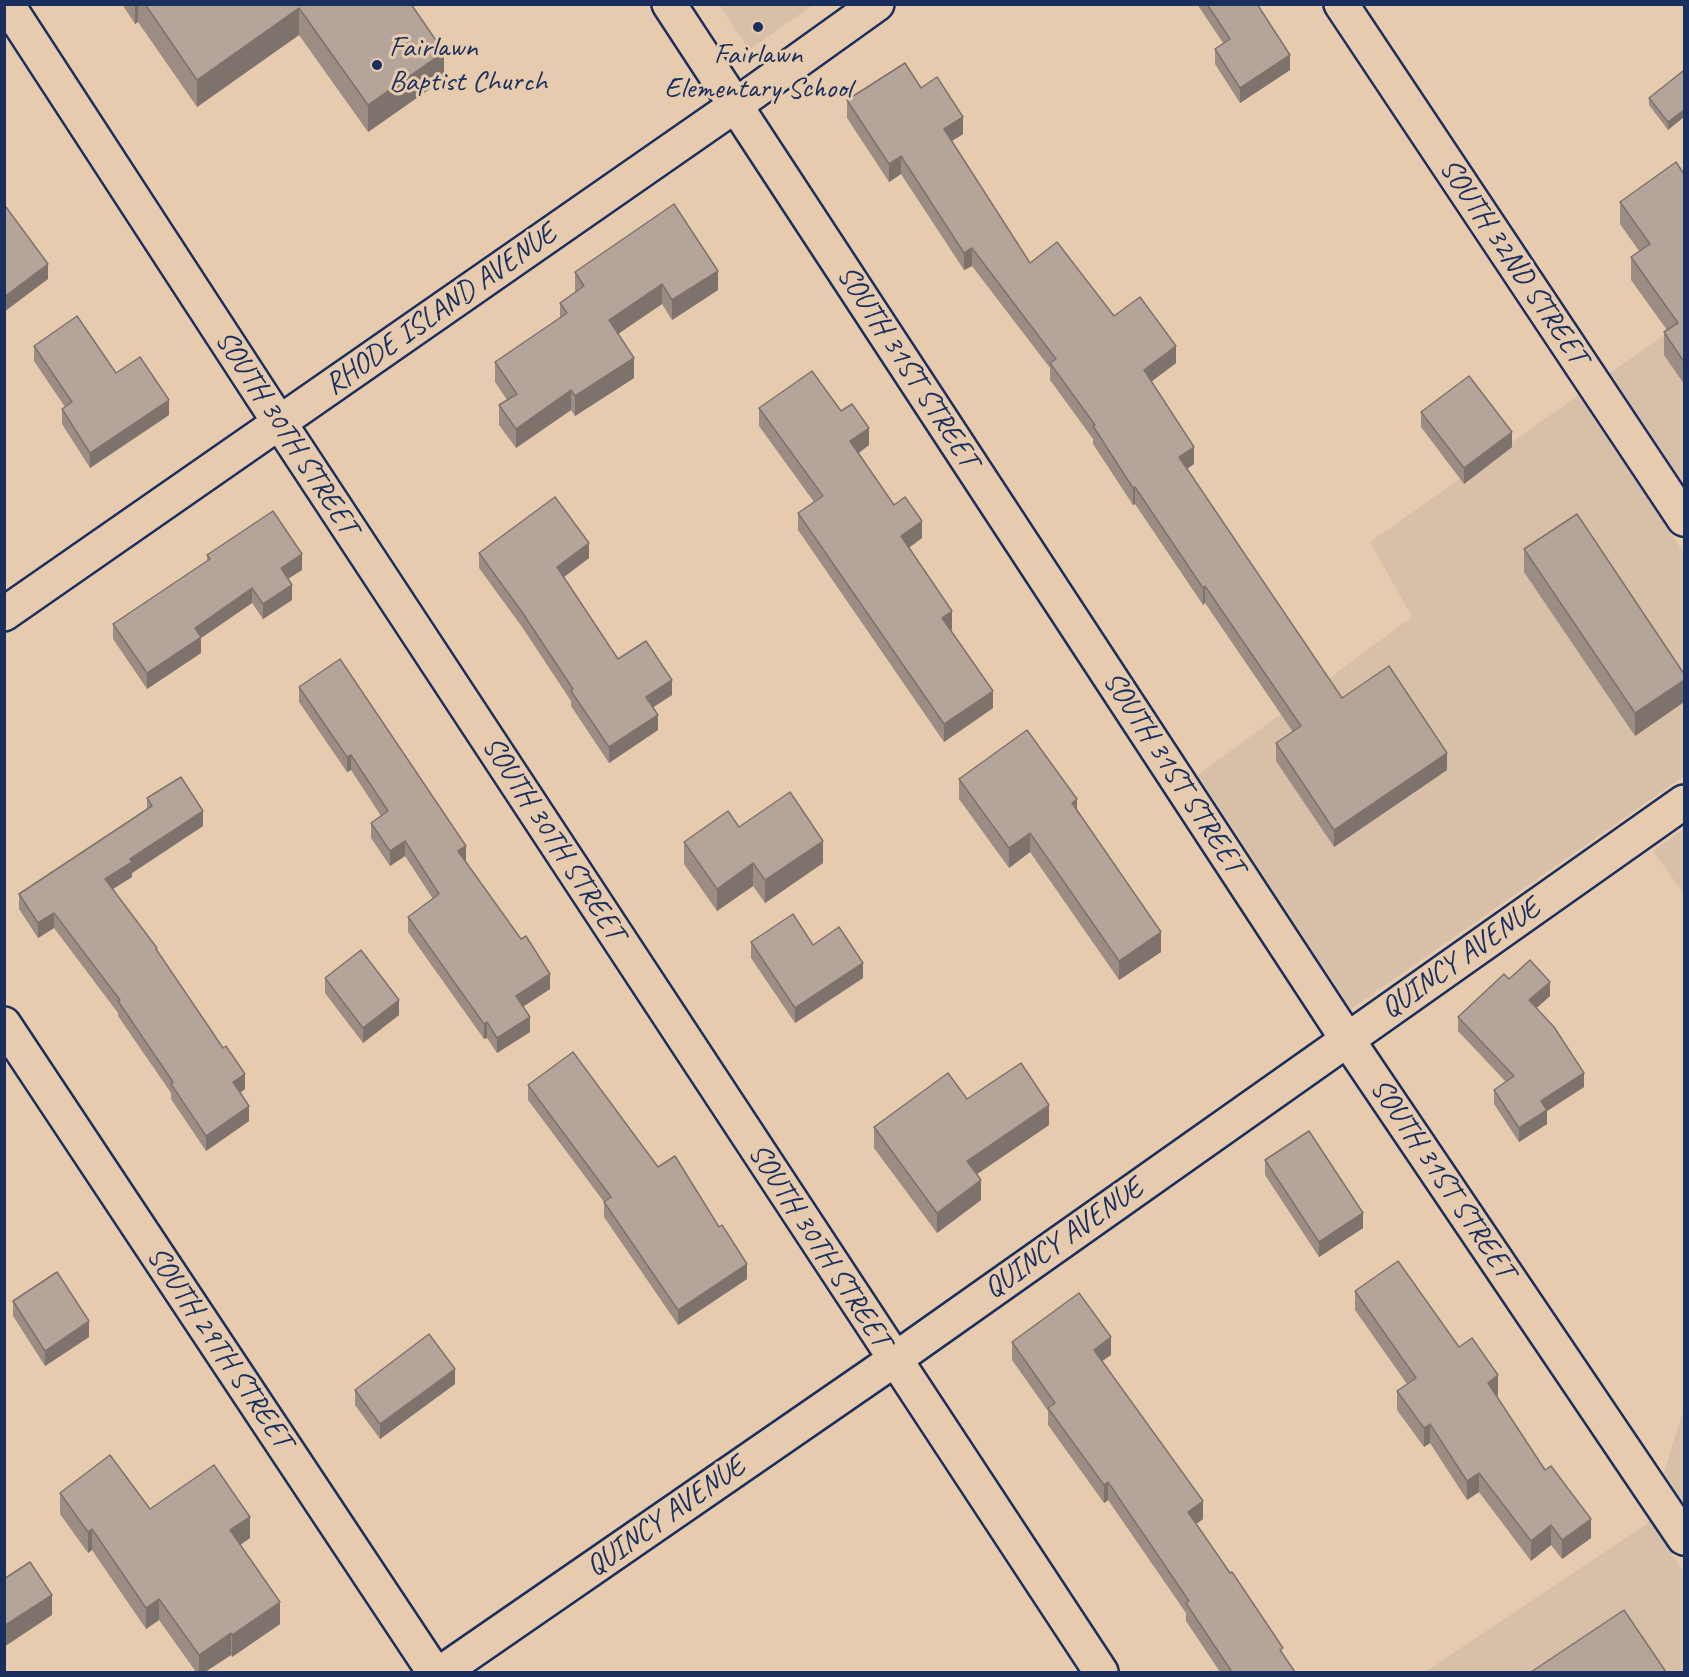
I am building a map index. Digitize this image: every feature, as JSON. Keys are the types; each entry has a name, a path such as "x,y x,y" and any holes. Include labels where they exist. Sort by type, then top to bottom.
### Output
{"street":[{"name":"SOUTH 30TH STREET","path":"7,4 894,1360 1101,1672"},
{"name":"SOUTH 31ST STREET","path":"669,4 1347,1039 1684,1538"},
{"name":"RHODE ISLAND AVENUE","path":"4,614 736,105 877,4"},
{"name":"SOUTH 32ND STREET","path":"1341,4 1684,519"},
{"name":"QUINCY AVENUE","path":"442,1672 894,1360 1684,802"},
{"name":"SOUTH 29TH STREET","path":"4,1024 434,1672"}],"shaded area":[{"name":"Fairlawn Elementary School","path":"719,5 813,5 749,50"},
{"path":"1684,321 1684,484 1610,373"},
{"path":"1579,395 1684,553 1684,776 1351,1009 1198,775 1412,617 1370,542"},
{"path":"1684,829 1684,894 1653,851"},
{"path":"1684,1408 1684,1503 1664,1472"},
{"path":"1649,1519 1684,1572 1684,1672 1425,1672 1648,1523"}],"building":[{"name":"Fairlawn Baptist Church","path":"145,4 411,4 444,52 368,105 299,8 197,80"},
{"path":"1207,4 1257,4 1290,55 1240,88 1215,49 1230,39"},
{"path":"905,63 921,88 937,77 963,117 944,129 1030,263 1057,242 1114,316 1140,297 1176,346 1144,370 1194,447 1179,457 1342,698 1389,666 1447,753 1334,830 1276,743 1301,726 1205,586 1203,588 1135,487 1133,488 1093,426 1095,425 1050,363 1056,359 972,248 964,253 901,156 889,164 847,100"},
{"path":"1683,71 1684,110 1668,122 1649,98"},
{"path":"1676,162 1684,174 1684,362 1664,332 1678,323 1631,257 1650,244 1620,202"},
{"path":"674,204 718,271 672,300 662,284 609,320 634,358 575,396 571,390 516,429 499,405 517,394 495,362 567,313 560,303 584,286 575,272"},
{"path":"6,207 48,264 4,297 4,208"},
{"path":"77,316 116,373 140,357 169,400 90,453 62,409 72,402 34,346"},
{"path":"812,371 841,411 852,404 869,428 850,441 894,505 905,497 922,521 901,536 952,611 942,618 993,691 944,724 798,513 823,496 759,408"},
{"path":"1469,376 1512,432 1464,468 1421,412"},
{"path":"555,497 589,543 557,567 618,659 646,641 672,680 646,697 658,715 609,747 522,612 479,553"},
{"path":"273,511 302,554 281,568 292,585 263,604 252,588 195,628 201,637 147,673 113,624 210,559 207,555"},
{"path":"1577,514 1684,674 1684,680 1635,713 1524,549"},
{"path":"340,659 466,846 458,851 521,939 526,936 550,974 516,996 530,1017 497,1038 487,1022 484,1024 408,917 439,894 405,841 390,851 371,823 388,811 351,755 347,757 299,687"},
{"path":"1027,730 1077,799 1072,803 1161,932 1119,961 1030,833 1009,848 959,779"},
{"path":"181,777 203,811 130,859 132,862 105,879 157,948 223,1048 226,1046 245,1074 233,1082 249,1106 206,1136 171,1084 173,1082 118,1001 120,1000 54,913 38,923 19,894 152,806 147,798"},
{"path":"790,792 823,841 765,880 753,863 717,889 684,842 728,811 739,827"},
{"path":"793,914 813,945 839,927 863,963 795,1008 751,942"},
{"path":"361,950 399,1000 363,1028 325,978"},
{"path":"1530,960 1550,982 1529,1000 1554,1027 1584,1073 1541,1101 1547,1110 1519,1128 1494,1090 1514,1076 1458,1017 1504,974 1509,979"},
{"path":"573,1052 658,1167 675,1156 719,1227 722,1225 747,1264 678,1310 604,1202 611,1197 528,1085"},
{"path":"1021,1063 1049,1105 967,1161 981,1180 937,1213 874,1127 948,1073 967,1099"},
{"path":"1309,1131 1363,1213 1319,1242 1265,1160"},
{"path":"1398,1261 1459,1347 1472,1338 1498,1375 1488,1383 1545,1470 1551,1466 1591,1519 1562,1540 1551,1525 1531,1541 1479,1473 1467,1481 1430,1424 1424,1428 1397,1391 1416,1378 1355,1291"},
{"path":"57,1272 89,1321 45,1351 13,1301"},
{"path":"1079,1293 1111,1337 1094,1350 1203,1501 1188,1512 1283,1648 1280,1650 1295,1672 1232,1672 1186,1603 1189,1601 1108,1482 1104,1485 1048,1408 1055,1403 1012,1342"},
{"path":"429,1334 455,1369 380,1424 355,1390"},
{"path":"110,1455 150,1509 214,1465 250,1517 230,1530 280,1602 199,1655 159,1599 146,1608 92,1529 88,1532 60,1493"},
{"path":"30,1562 52,1595 4,1626 4,1579"},
{"path":"1624,1610 1666,1672 1531,1672"}],"place":[{"name":"Fairlawn Elementary School","path":"758,27"},
{"name":"Fairlawn Baptist Church","path":"377,65"}]}
